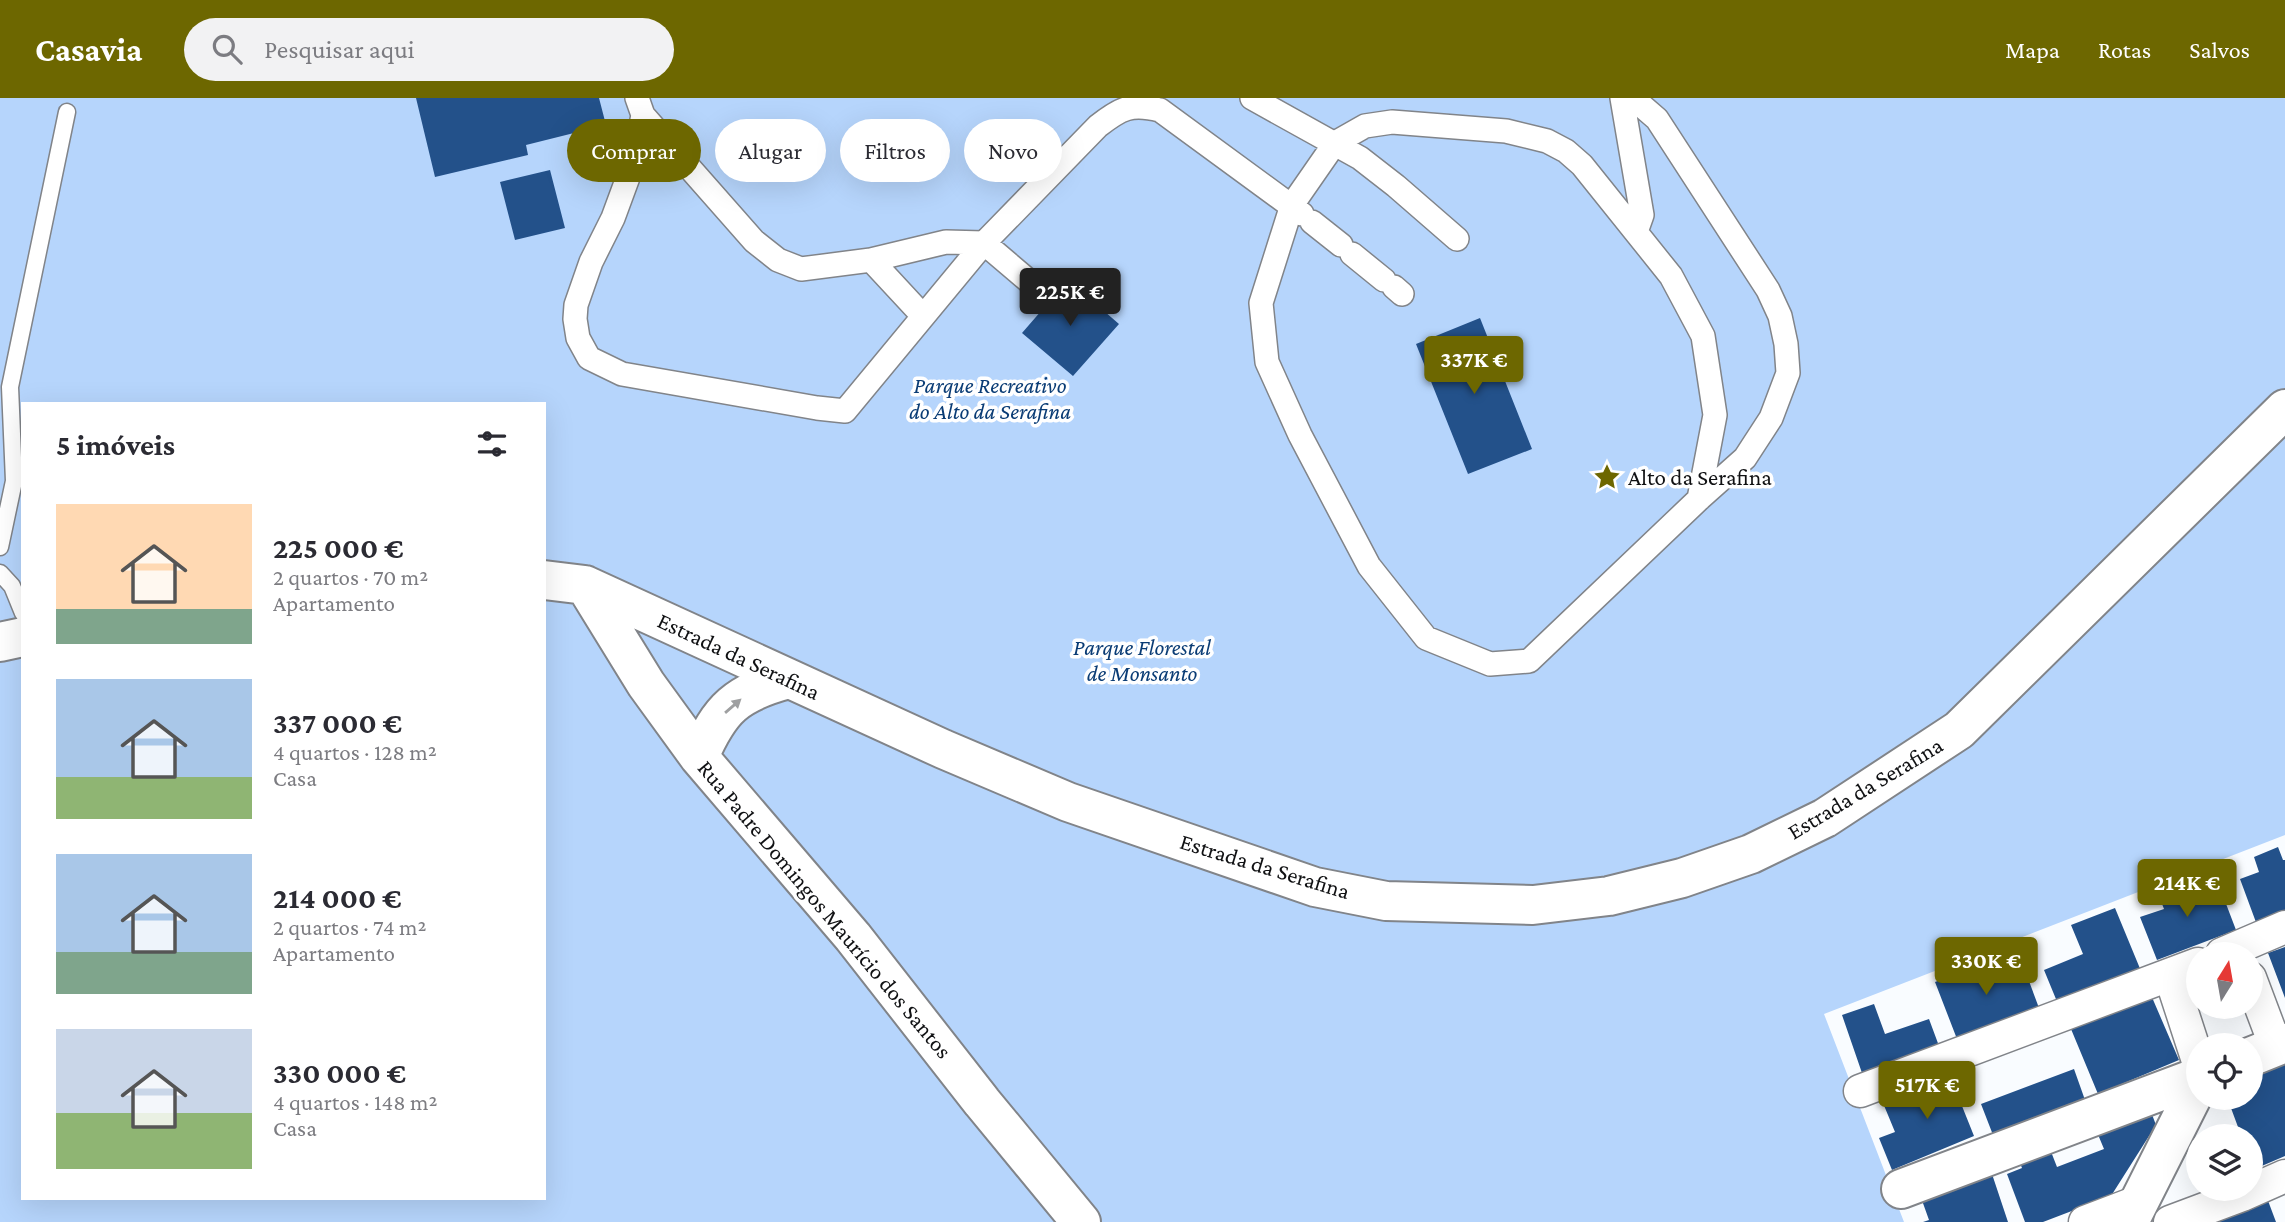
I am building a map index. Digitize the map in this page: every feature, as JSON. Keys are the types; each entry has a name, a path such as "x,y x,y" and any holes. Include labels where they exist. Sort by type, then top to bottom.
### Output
{"street":[{"path":"1252,98 1360,158 1457,239"},
{"path":"1622,98 1642,215 1636,232"},
{"path":"1628,98 1657,119 1761,278 1780,316 1788,373 1771,418 1745,458 1529,661 1490,664 1426,638 1369,566 1300,435 1267,362 1261,303 1335,143 1365,126 1392,122 1506,131 1547,141 1566,151 1582,165 1636,232 1671,276 1703,336 1715,415 1699,499"},
{"path":"640,107 634,161 613,218 591,262 576,305 575,319 578,338 589,358 622,374 845,411 984,243 1098,126 1117,111 1144,102 1175,120 1302,214 1393,287"},
{"path":"640,107 754,241 778,260 801,270 870,260 946,242 984,243 1051,300"},
{"path":"870,260 923,316"},
{"name":"Estrada da Serafina","path":"546,580 585,585 943,749 1068,802 1315,887 1387,901 1533,905 1609,896 1682,878 1751,854 1825,818 1959,730 2285,409"},
{"name":"Rua Padre Domingos Maurício dos Santos","path":"585,585 646,684 699,757 853,937 982,1102 1081,1222"},
{"path":"0,642 21,637"},
{"path":"699,757 711,728 732,705 758,687 789,679"},
{"path":"2253,942 2285,927"},
{"path":"1860,1091 2184,970 2194,1033"},
{"path":"2262,1019 2271,1049"},
{"path":"1901,1189 2186,1082"},
{"path":"2147,1215 2188,1110"},
{"path":"2085,1222 2147,1215 2242,1195 2285,1176"}],"lane":[{"path":"0,547 14,481 10,387 66,113"},
{"path":"0,573 12,586 21,608"}],"green space":[{"name":"Parque Florestal de Monsanto","path":"0,98 2285,98 2285,835 1824,1014 1904,1222 0,1222"}],"building":[{"path":"416,98 599,98 604,119 567,119 567,135 526,145 528,155 435,177"},
{"path":"550,170 565,228 515,240 500,182"},
{"path":"1068,280 1119,324 1073,376 1022,333"},
{"path":"1480,318 1532,449 1468,474 1416,344"},
{"path":"2278,847 2285,860 2285,915 2257,925 2240,879 2259,872 2254,857"},
{"path":"2191,879 2198,896 2220,888 2236,930 2204,942 2186,942 2186,949 2157,960 2140,917 2164,909 2157,891"},
{"path":"2115,908 2141,971 2058,1004 2044,970 2083,954 2071,925"},
{"path":"2285,947 2285,998 2268,953"},
{"path":"1999,957 2005,972 2023,965 2039,1008 1957,1039 1935,982"},
{"path":"2151,995 2179,1060 2098,1094 2071,1029"},
{"path":"1874,1004 1885,1034 1929,1019 1939,1046 1862,1073 1842,1015"},
{"path":"2285,1062 2285,1156 2263,1165 2263,1124 2237,1124 2232,1110 2263,1110 2263,1070"},
{"path":"2074,1069 2085,1100 1993,1135 1981,1104"},
{"path":"1960,1071 1973,1102 1962,1106 1974,1136 1892,1170 1879,1138 1895,1132 1883,1103"},
{"path":"2148,1104 2156,1125 2111,1196 2043,1222 2025,1222 2007,1174 2022,1168 2017,1156 2048,1144 2057,1167 2104,1149 2094,1125"},
{"path":"1990,1168 2008,1222 1923,1222 1929,1220 1919,1192"},
{"path":"2267,1198 2276,1222 2215,1222 2214,1218"}],"place":[{"name":"Alto da Serafina","path":"1607,477"}],"park label":[{"name":"Parque Recreativo do Alto da Serafina","path":"990,398"}]}
